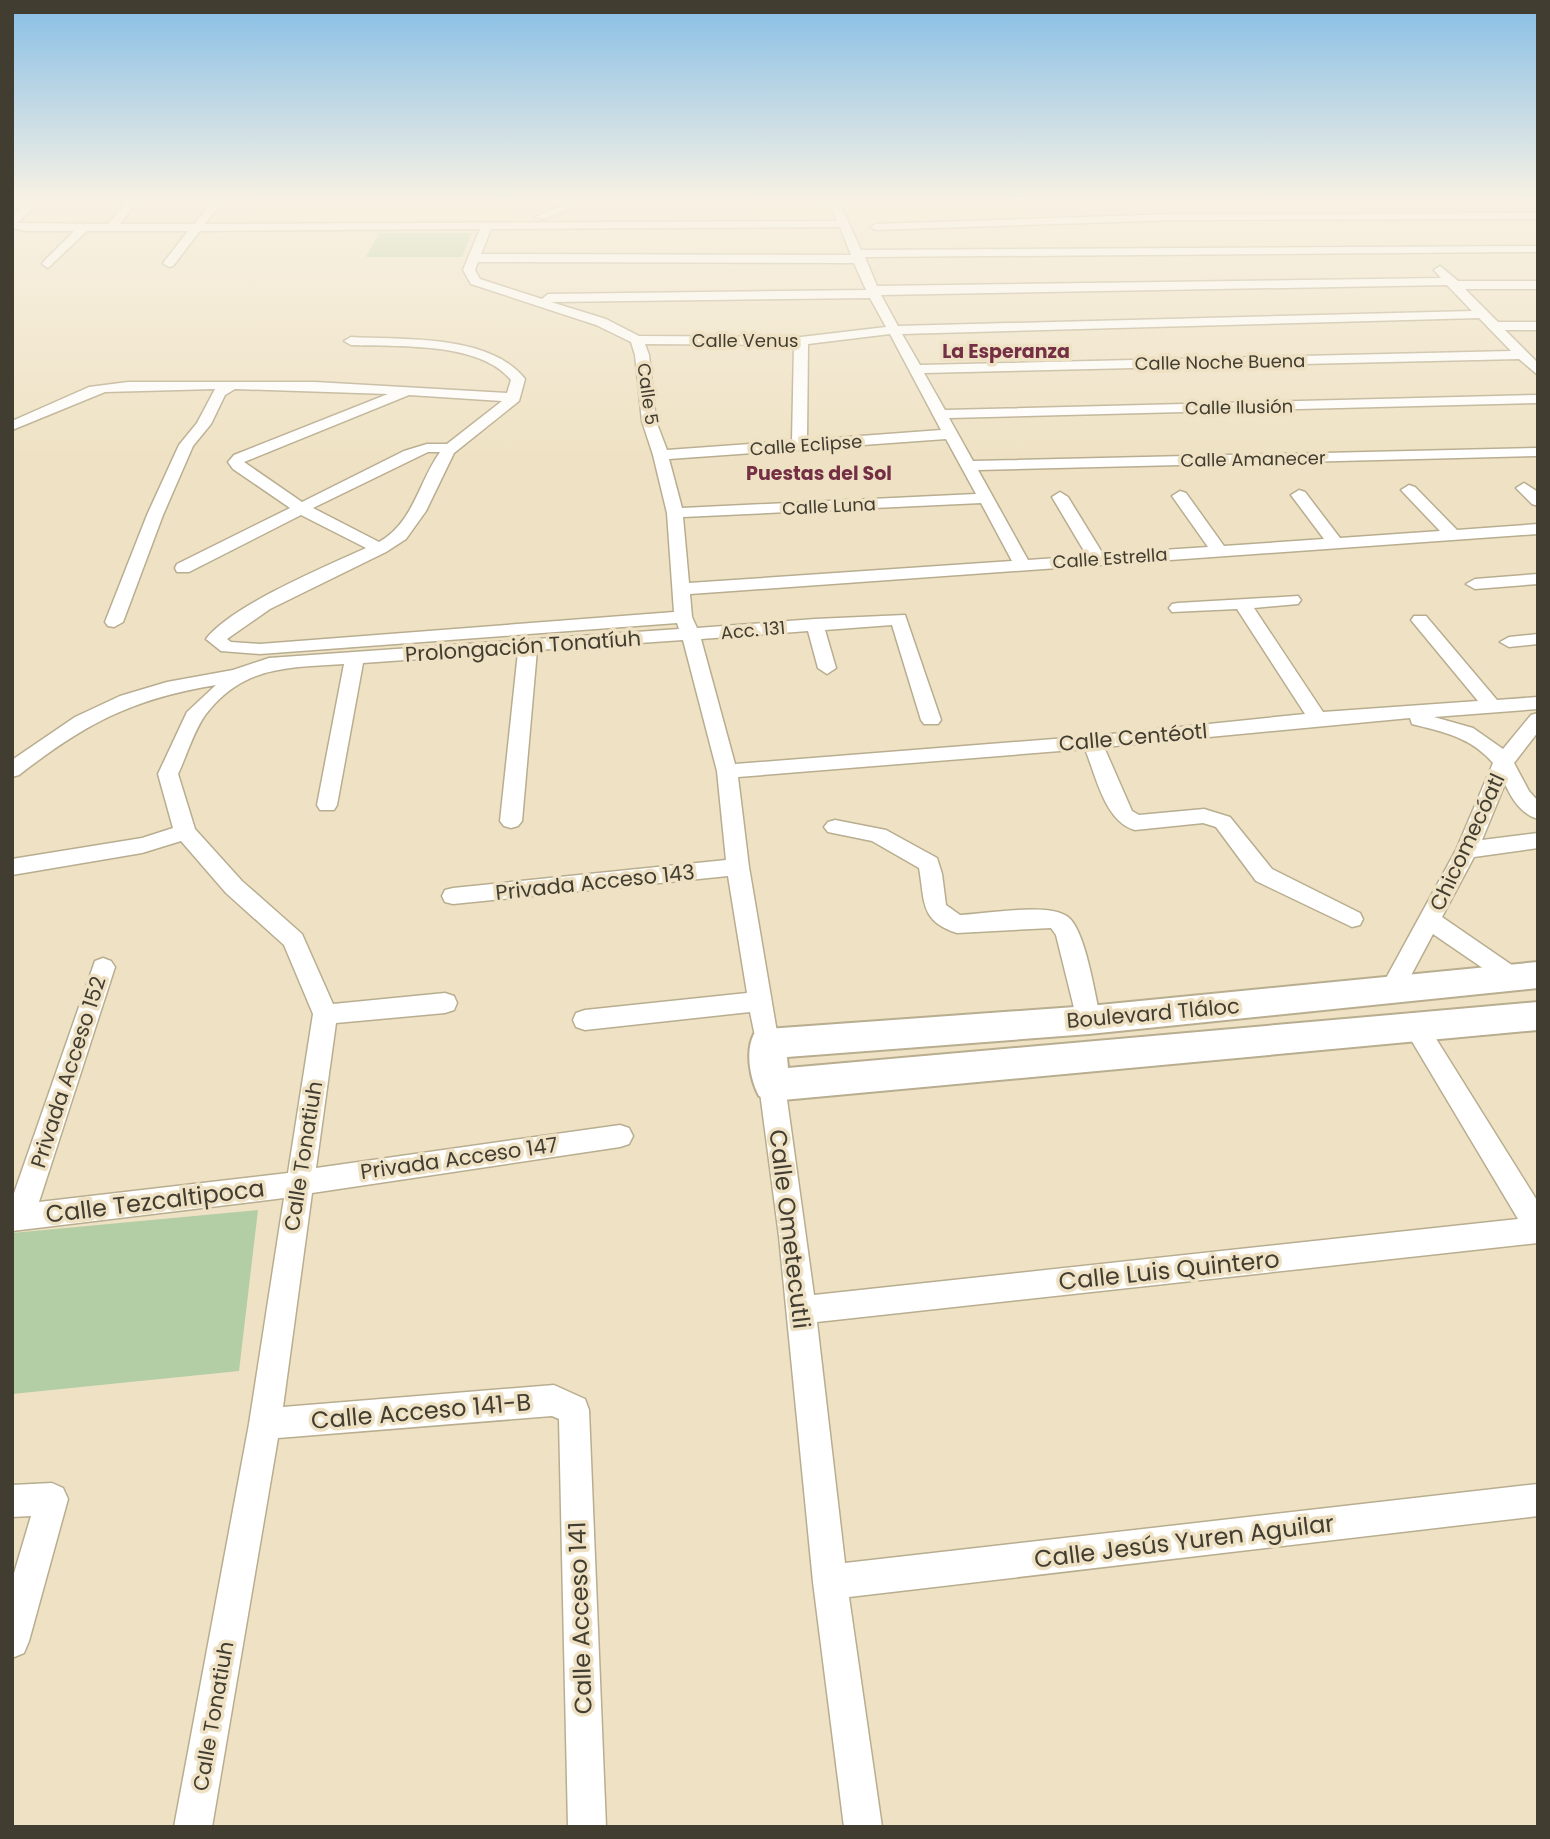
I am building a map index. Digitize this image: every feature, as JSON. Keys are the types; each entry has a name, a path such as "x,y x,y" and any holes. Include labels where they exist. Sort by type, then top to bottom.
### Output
{"street":[{"name":"Calle 5","path":"488,285 601,322 636,340 642,355 649,421 661,455 675,513 687,626"},
{"path":"871,285 1022,564"},
{"path":"531,298 1335,285"},
{"path":"1454,285 1538,371"},
{"name":"Calle Venus","path":"636,340 801,341 894,330 1484,314"},
{"path":"1496,326 1538,326"},
{"path":"351,341 457,349 485,355 506,365 517,379 514,398 475,432 450,448 421,506 405,531 378,548 260,605 215,639 227,648 260,649 687,626"},
{"path":"799,446 801,341"},
{"name":"Calle Noche Buena","path":"917,369 1523,355"},
{"path":"12,426 103,388 229,384 514,398"},
{"path":"114,622 155,515 186,445 204,424 213,401 229,384"},
{"path":"378,548 302,509 238,466 239,458 410,391"},
{"name":"Calle Ilusión","path":"940,414 1538,399"},
{"name":"Calle Eclipse","path":"661,455 951,434"},
{"path":"183,568 409,454 427,448 450,448"},
{"name":"Calle Amanecer","path":"968,466 1538,452"},
{"path":"1524,488 1538,501"},
{"path":"1409,490 1452,534"},
{"path":"1299,495 1335,542"},
{"path":"1181,496 1218,550"},
{"path":"1060,497 1097,559"},
{"name":"Calle Luna","path":"675,513 984,498"},
{"name":"Calle Estrella","path":"682,589 1538,529"},
{"path":"1475,584 1538,579"},
{"path":"1178,608 1292,600"},
{"path":"1242,603 1318,719"},
{"name":"Acc. 131","path":"687,626 816,624 899,619 931,720"},
{"path":"1420,620 1491,705"},
{"path":"816,624 827,668"},
{"name":"Prolongación Tonatíuh","path":"354,658 528,645 687,626"},
{"name":"Calle Ometecutli","path":"687,626 727,771 738,867 767,1044 801,1310 830,1582 863,1827"},
{"path":"1509,642 1538,639"},
{"path":"511,821 528,645"},
{"path":"12,770 56,737 125,700 169,687 237,675 269,664 354,658 327,805"},
{"path":"237,675 197,712 168,774 185,832 234,887 294,940 325,1014 445,1003"},
{"name":"Calle Centéotl","path":"727,771 1092,742 1318,719 1538,703"},
{"name":"Chicomecóatl","path":"1385,714 1464,730 1503,763"},
{"name":"Chicomecóatl","path":"1391,991 1467,849 1503,763 1538,719"},
{"path":"1092,742 1123,815 1135,823 1203,816 1223,822 1264,875 1352,919"},
{"path":"1503,763 1521,801 1538,812"},
{"path":"835,827 878,835 929,864 936,910 944,919 957,925 1045,918 1059,922 1067,932 1089,1020"},
{"path":"12,867 142,845 185,832"},
{"path":"1467,849 1538,840"},
{"name":"Privada Acceso 143","path":"453,896 738,867"},
{"name":"Chicomecóatl","path":"1430,920 1471,950 1526,976"},
{"name":"Privada Acceso 152","path":"16,1218 103,967"},
{"name":"Boulevard Tláloc","path":"767,1044 1089,1020 1526,976"},
{"path":"585,1020 760,1001"},
{"name":"Calle Tonatiuh","path":"194,1827 265,1424 325,1014"},
{"name":"Boulevard Tláloc","path":"772,1085 1538,1016"},
{"path":"1416,1028 1538,1228"},
{"name":"Privada Acceso 147","path":"299,1184 340,1175 620,1136"},
{"name":"Calle Tezcaltipoca","path":"16,1218 299,1184"},
{"name":"Calle Luis Quintero","path":"801,1310 1538,1228"},
{"name":"Calle Acceso 141-B","path":"265,1424 554,1400 574,1410"},
{"name":"Calle Acceso 141","path":"574,1410 587,1827"},
{"path":"12,1501 52,1499 12,1641"},
{"name":"Calle Jesús Yuren Aguilar","path":"830,1582 1538,1500"}],"green space":[{"path":"258,1210 239,1371 12,1394 12,1233"}],"district":[{"name":"La Esperanza","path":"1006,351"},
{"name":"Puestas del Sol","path":"819,473"}]}
